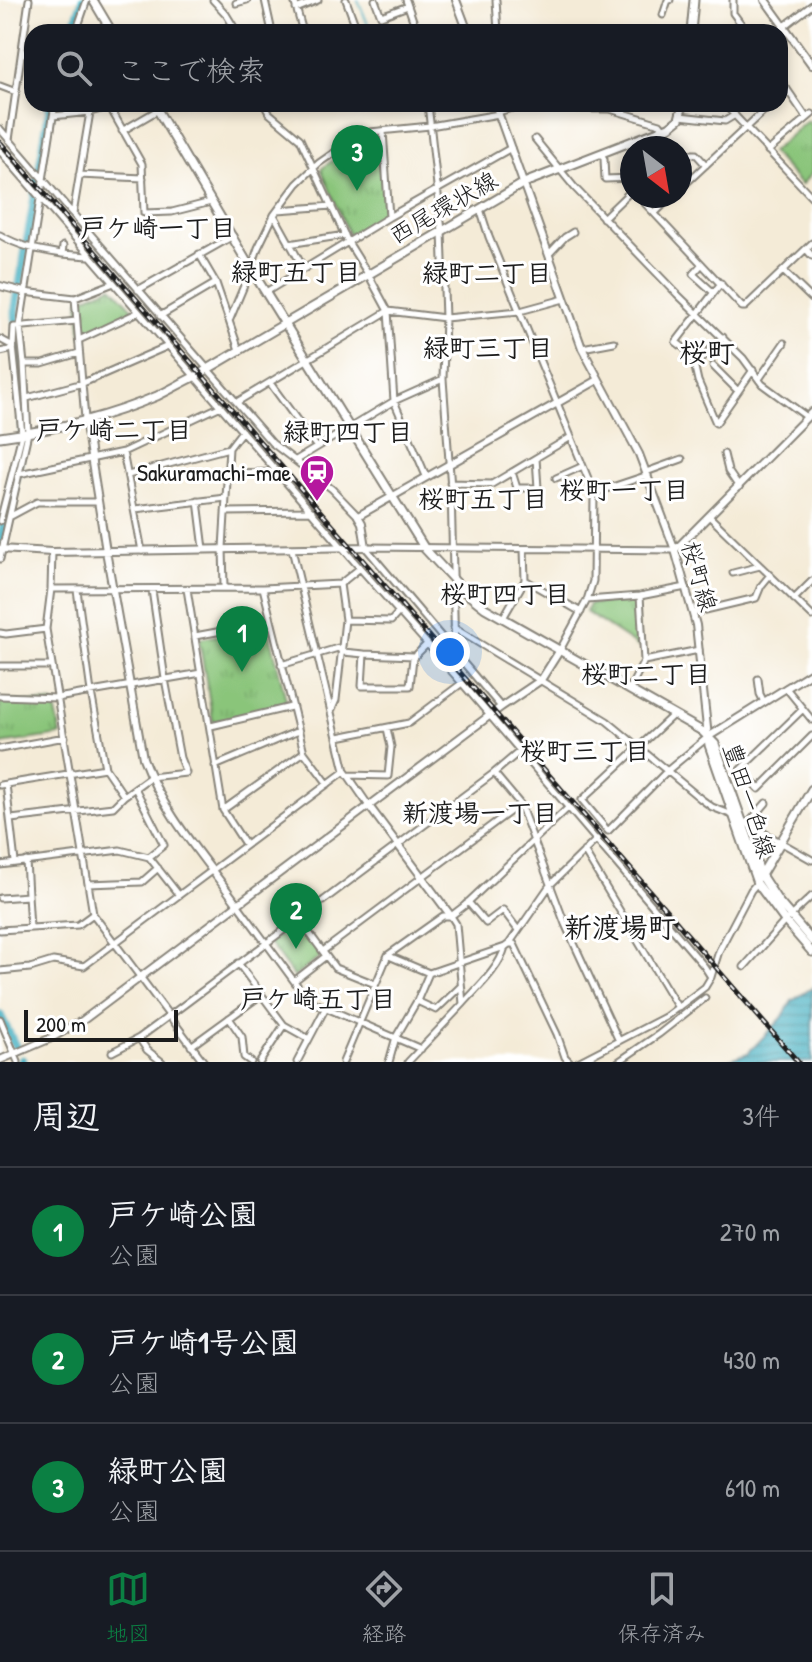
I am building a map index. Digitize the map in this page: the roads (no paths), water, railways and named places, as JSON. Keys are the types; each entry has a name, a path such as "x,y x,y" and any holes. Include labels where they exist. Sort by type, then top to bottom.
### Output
{"main road":[{"path":"93,0 107,24"},
{"path":"692,24 694,0"},
{"name":"豊田一色線","path":"159,112 251,269 425,549 466,593 502,619 708,737 732,815 759,879 812,952"},
{"path":"680,116 681,112"},
{"name":"西尾環状線","path":"650,136 674,124 680,116"},
{"name":"西尾環状線","path":"0,437 113,412 158,395 196,376 524,183 620,148"},
{"path":"708,737 715,744 745,822 759,879"},
{"path":"759,879 812,789"},
{"path":"790,921 812,941"}],"street":[{"path":"26,24 29,0"},
{"path":"79,24 87,0"},
{"path":"213,0 232,24"},
{"path":"236,3 247,0"},
{"path":"265,0 270,24"},
{"path":"294,0 301,24"},
{"path":"296,9 318,0"},
{"path":"346,0 355,24"},
{"path":"375,0 381,16 407,3 414,24"},
{"path":"456,0 465,24"},
{"path":"496,0 498,24"},
{"path":"663,15 670,0"},
{"path":"733,0 733,13 741,24"},
{"path":"765,0 783,24"},
{"path":"787,24 812,5 808,0"},
{"path":"788,32 812,65"},
{"path":"9,140 24,37"},
{"path":"0,86 16,92"},
{"path":"768,151 809,116 788,90"},
{"path":"0,521 25,433 13,346 54,112"},
{"path":"53,116 90,112 73,214"},
{"path":"111,112 142,164 144,213 172,212 212,201"},
{"path":"122,131 149,112"},
{"path":"268,112 300,139 346,239 388,311 394,401 426,476"},
{"path":"429,112 442,231 445,318 443,379 450,483 455,654"},
{"path":"626,112 660,124 664,129"},
{"path":"732,112 812,197"},
{"path":"692,178 762,112"},
{"path":"230,319 258,248 276,213 297,184 314,168 358,136 370,132 430,126 498,113 582,348 598,380 358,516"},
{"path":"680,116 725,121 735,115"},
{"path":"0,129 272,443 332,489 358,516 366,547 501,707"},
{"path":"383,131 389,217"},
{"path":"1,549 52,552 366,547 675,550 810,414 770,390 759,379 723,337 603,218 535,139"},
{"path":"266,292 346,239 511,148"},
{"path":"0,151 597,839 711,977"},
{"path":"601,153 605,179 620,178"},
{"path":"692,154 696,154 706,165"},
{"path":"79,175 143,178"},
{"path":"603,218 620,202"},
{"path":"276,213 332,206"},
{"path":"0,1060 82,1021 141,978 541,680 560,650 587,600 593,581 594,493 489,237 480,208"},
{"path":"650,208 742,307 812,243"},
{"path":"655,213 660,208"},
{"path":"276,213 304,269"},
{"path":"549,254 573,232"},
{"path":"0,235 31,249 90,256"},
{"path":"138,290 233,236"},
{"path":"289,244 346,239"},
{"path":"62,254 63,246"},
{"path":"806,249 812,256"},
{"path":"199,254 216,283 239,350"},
{"path":"702,264 693,274 713,292"},
{"path":"783,271 812,299"},
{"path":"0,286 75,298 114,283"},
{"path":"160,316 216,283"},
{"path":"695,365 689,353 676,342 721,283"},
{"path":"75,298 85,419 129,686 143,758 150,777 165,806 308,1000 421,1049"},
{"path":"237,402 388,311 445,318 520,311 564,299"},
{"path":"79,340 139,312"},
{"path":"18,326 77,321"},
{"path":"0,559 25,433 27,398 18,326"},
{"path":"723,337 693,367 716,423 753,370"},
{"path":"0,339 13,346"},
{"path":"582,348 614,342"},
{"path":"759,379 784,343"},
{"path":"27,398 83,383 168,345"},
{"path":"0,352 13,346"},
{"path":"24,364 42,364 79,353"},
{"path":"713,366 738,391"},
{"path":"296,460 394,401 443,379"},
{"name":"桜町線","path":"598,380 647,473 675,550 693,613 708,737"},
{"path":"270,383 316,446"},
{"path":"19,474 123,452 221,406"},
{"path":"224,587 223,548 229,448 242,431"},
{"path":"450,483 492,484 571,437"},
{"path":"128,475 229,448"},
{"path":"123,452 142,551"},
{"path":"724,454 728,471 739,487"},
{"path":"512,472 517,488 538,488 536,458"},
{"path":"594,493 682,459"},
{"path":"556,478 583,466"},
{"path":"227,473 279,472"},
{"path":"135,509 226,498"},
{"path":"198,501 204,549"},
{"path":"10,516 37,502 98,502"},
{"path":"225,512 312,511"},
{"path":"710,517 812,616"},
{"path":"292,549 346,773 456,924 463,1004"},
{"path":"502,619 525,580 524,549"},
{"path":"52,552 46,629 93,914 204,1062"},
{"path":"733,573 761,566"},
{"path":"51,589 301,587 340,584 360,568"},
{"path":"693,613 756,598 770,575"},
{"path":"525,580 581,612"},
{"path":"794,599 812,581"},
{"path":"331,711 336,700 343,652 345,620 340,584"},
{"path":"587,600 640,596 686,587"},
{"path":"263,588 304,752 328,784"},
{"path":"187,589 223,810 245,844"},
{"path":"77,590 105,768 124,796"},
{"path":"11,819 113,807 150,777 186,773 180,758 165,679 152,590"},
{"path":"629,690 644,661 640,596"},
{"path":"345,620 391,621 399,612"},
{"path":"195,636 270,622"},
{"path":"454,628 607,721 712,807 812,860"},
{"path":"0,633 46,629"},
{"path":"364,654 362,686 410,686 413,658 427,644"},
{"path":"281,665 338,648 343,652 414,656"},
{"path":"644,661 699,650"},
{"path":"0,666 51,666"},
{"path":"673,715 582,800 608,831 667,771 708,737 812,672"},
{"path":"0,696 57,698 201,673"},
{"path":"758,679 764,702"},
{"path":"338,737 409,723 462,683"},
{"path":"786,688 812,720"},
{"path":"211,726 291,707"},
{"path":"803,709 740,770 759,789 812,736"},
{"path":"0,971 30,968 53,961 84,966 328,784 346,773 388,776 391,747 387,728"},
{"path":"215,766 298,731"},
{"path":"0,749 65,737"},
{"path":"112,1052 139,1038 169,1016 520,751"},
{"path":"223,810 304,752"},
{"path":"15,862 11,819 3,785 105,768"},
{"path":"494,773 520,804 577,951 619,1041"},
{"path":"135,788 164,845 149,857"},
{"path":"745,822 766,803"},
{"path":"294,981 520,804"},
{"path":"343,1062 388,955 443,916 451,916 569,807"},
{"path":"408,1062 494,970 507,945 550,885 597,839"},
{"path":"0,865 120,850 149,857 178,894"},
{"path":"584,851 678,1008"},
{"path":"26,861 30,928"},
{"path":"88,884 142,882 158,868"},
{"path":"579,1062 678,1008 705,987 719,951 759,879"},
{"path":"0,898 28,896"},
{"path":"744,967 812,896"},
{"path":"468,902 486,923 503,910 518,930"},
{"path":"0,930 78,925 93,914"},
{"path":"298,918 335,968 375,984"},
{"path":"388,955 429,973 514,944 557,1034 563,1054 570,1062"},
{"path":"238,963 284,1025 309,1039"},
{"path":"389,1062 396,1037 429,973"},
{"path":"417,1001 436,1010 462,985"},
{"path":"191,1046 261,995"},
{"path":"618,1062 705,998"},
{"path":"297,1062 325,1009"},
{"path":"229,1018 242,1037 244,1057 251,1062"},
{"path":"0,1019 18,1062"},
{"path":"260,1062 284,1025"},
{"path":"139,1038 147,1050 162,1062"}],"water":[{"path":"812,988 812,1062 722,1062 748,1053 782,1018 792,1001"}],"waterway":[{"path":"75,24 83,0"},
{"path":"358,0 368,24"},
{"path":"0,544 24,437 16,307 50,112"},
{"path":"0,1015 16,1048"}],"railway":[{"path":"0,142 798,1062"}],"place":[{"name":"緑町公園","path":"357,191"},
{"name":"Sakuramachi-mae","path":"317,503"},
{"name":"戸ケ崎公園","path":"242,672"},
{"name":"戸ケ崎1号公園","path":"296,949"}],"district":[{"name":"戸ケ崎一丁目","path":"158,227"},
{"name":"緑町五丁目","path":"296,271"},
{"name":"緑町二丁目","path":"487,272"},
{"name":"緑町三丁目","path":"488,347"},
{"name":"桜町","path":"707,352"},
{"name":"戸ケ崎二丁目","path":"114,429"},
{"name":"緑町四丁目","path":"348,431"},
{"name":"桜町一丁目","path":"624,489"},
{"name":"桜町五丁目","path":"483,498"},
{"name":"桜町四丁目","path":"505,593"},
{"name":"桜町二丁目","path":"646,673"},
{"name":"桜町三丁目","path":"585,750"},
{"name":"新渡場一丁目","path":"480,812"},
{"name":"新渡場町","path":"620,927"},
{"name":"戸ケ崎五丁目","path":"318,998"}]}
